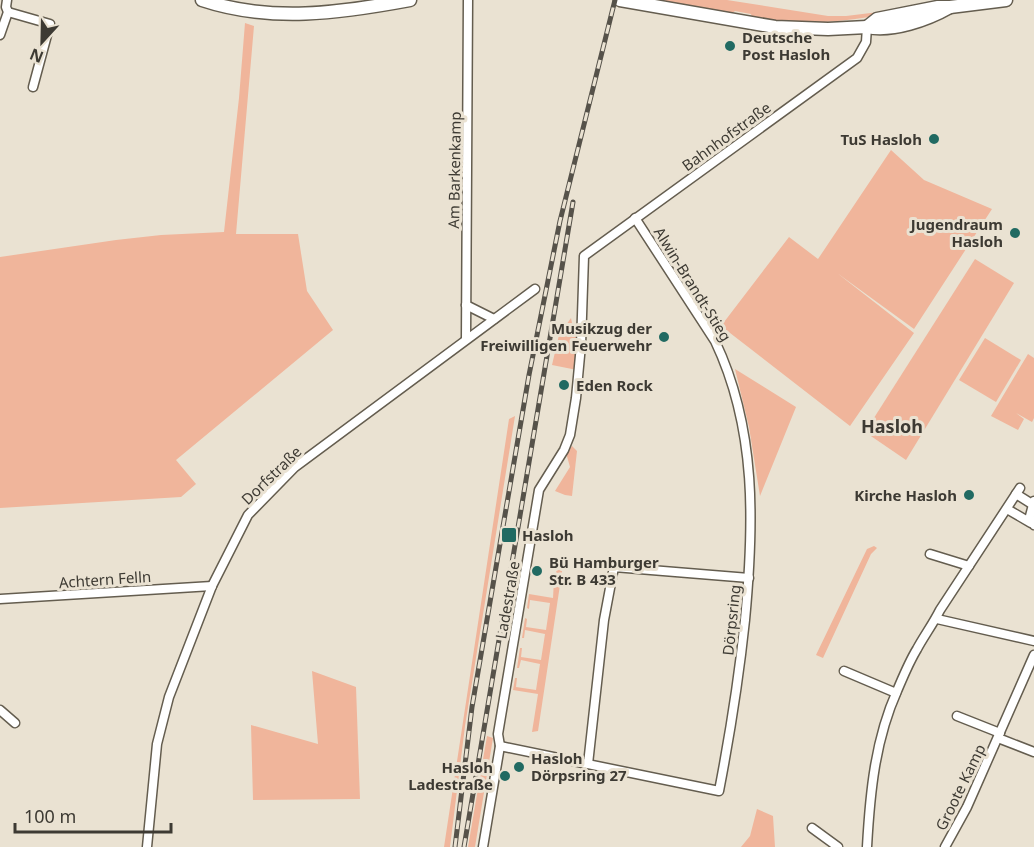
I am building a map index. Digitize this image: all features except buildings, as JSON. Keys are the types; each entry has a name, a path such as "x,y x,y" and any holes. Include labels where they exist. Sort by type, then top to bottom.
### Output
{"main road":[{"path":"202,0 246,11 280,15 354,10 410,0"},
{"path":"620,0 775,27 828,29 867,27 877,19 938,7 950,8 1006,0"}],"street":[{"path":"0,35 8,12 7,0"},
{"name":"Am Barkenkamp","path":"466,339 468,0"},
{"path":"8,12 50,24 33,87"},
{"name":"Bahnhofstraße","path":"584,256 857,58 866,42 867,27"},
{"name":"Alwin-Brandt-Stieg","path":"635,218 715,341 734,392 742,427 751,496 749,578"},
{"name":"Ladestraße","path":"483,847 500,746 498,734 539,490 564,450 570,435 581,345 584,256"},
{"name":"Dorfstraße","path":"147,847 159,732 179,666 212,586 249,515 295,466 536,289"},
{"path":"466,305 494,319"},
{"path":"867,847 873,778 880,738 896,693 916,650 1018,491 1032,505 1033,524"},
{"path":"1007,509 1033,524"},
{"path":"930,554 969,566"},
{"name":"Dörpsring","path":"500,746 719,791 736,697 749,578 614,567 604,620 588,764"},
{"name":"Achtern Felln","path":"0,599 212,586"},
{"path":"937,619 1034,641"},
{"name":"Groote Kamp","path":"945,847 967,807 1034,655"},
{"path":"844,671 896,693"},
{"path":"0,710 15,723"},
{"name":"Groote Kamp","path":"957,716 1034,752"},
{"path":"812,828 838,847"}],"shaded area":[{"path":"651,0 727,0 828,16 887,11 887,14 803,23 769,21 752,18 751,14 735,11 731,14"},
{"path":"245,23 254,26 236,234 298,234 307,291 333,330 176,460 196,484 181,497 0,508 0,257 116,240 224,232"},
{"path":"891,150 924,180 992,209 914,329 837,273 914,333 850,426 721,326 789,237 818,259"},
{"path":"975,259 1014,283 906,460 865,432"},
{"path":"571,318 577,328 577,370 552,365 559,335"},
{"path":"985,338 1021,360 996,402 959,380"},
{"path":"1028,354 1034,358 1034,418 1032,422 1016,413 1024,419 1018,430 991,416"},
{"path":"735,369 796,407 760,496 749,427"},
{"path":"515,416 465,726 450,847 444,847 509,419"},
{"path":"572,446 577,451 572,496 555,491 570,467 566,453"},
{"path":"874,546 877,548 871,554 823,658 816,655 867,549"},
{"path":"562,564 538,731 532,732 538,694 513,690 515,678 517,678 516,687 536,690 540,664 521,660 517,668 520,648 522,648 521,657 541,660 545,634 525,630 524,638 522,638 525,618 527,619 526,627 546,630 550,603 530,600 529,609 527,608 529,594 553,598 554,580 558,565"},
{"path":"312,671 356,687 360,799 253,800 251,725 318,744"},
{"path":"487,736 493,738 475,847 468,847"},
{"path":"757,809 773,816 775,847 741,847 750,836"}],"railway":[{"path":"455,847 472,707 529,375 560,221 615,0"},
{"path":"464,847 573,202"}],"place":[{"name":"Deutsche Post Hasloh","path":"730,46"},
{"name":"TuS Hasloh","path":"934,139"},
{"name":"Jugendraum Hasloh","path":"1015,233"},
{"name":"Musikzug der Freiwilligen Feuerwehr","path":"664,337"},
{"name":"Eden Rock","path":"564,385"},
{"name":"Kirche Hasloh","path":"969,495"},
{"name":"Hasloh","path":"509,535"},
{"name":"Bü Hamburger Str. B 433","path":"537,571"},
{"name":"Hasloh Dörpsring 27","path":"519,767"},
{"name":"Hasloh Ladestraße","path":"505,776"}],"district":[{"name":"Hasloh","path":"892,426"}]}
